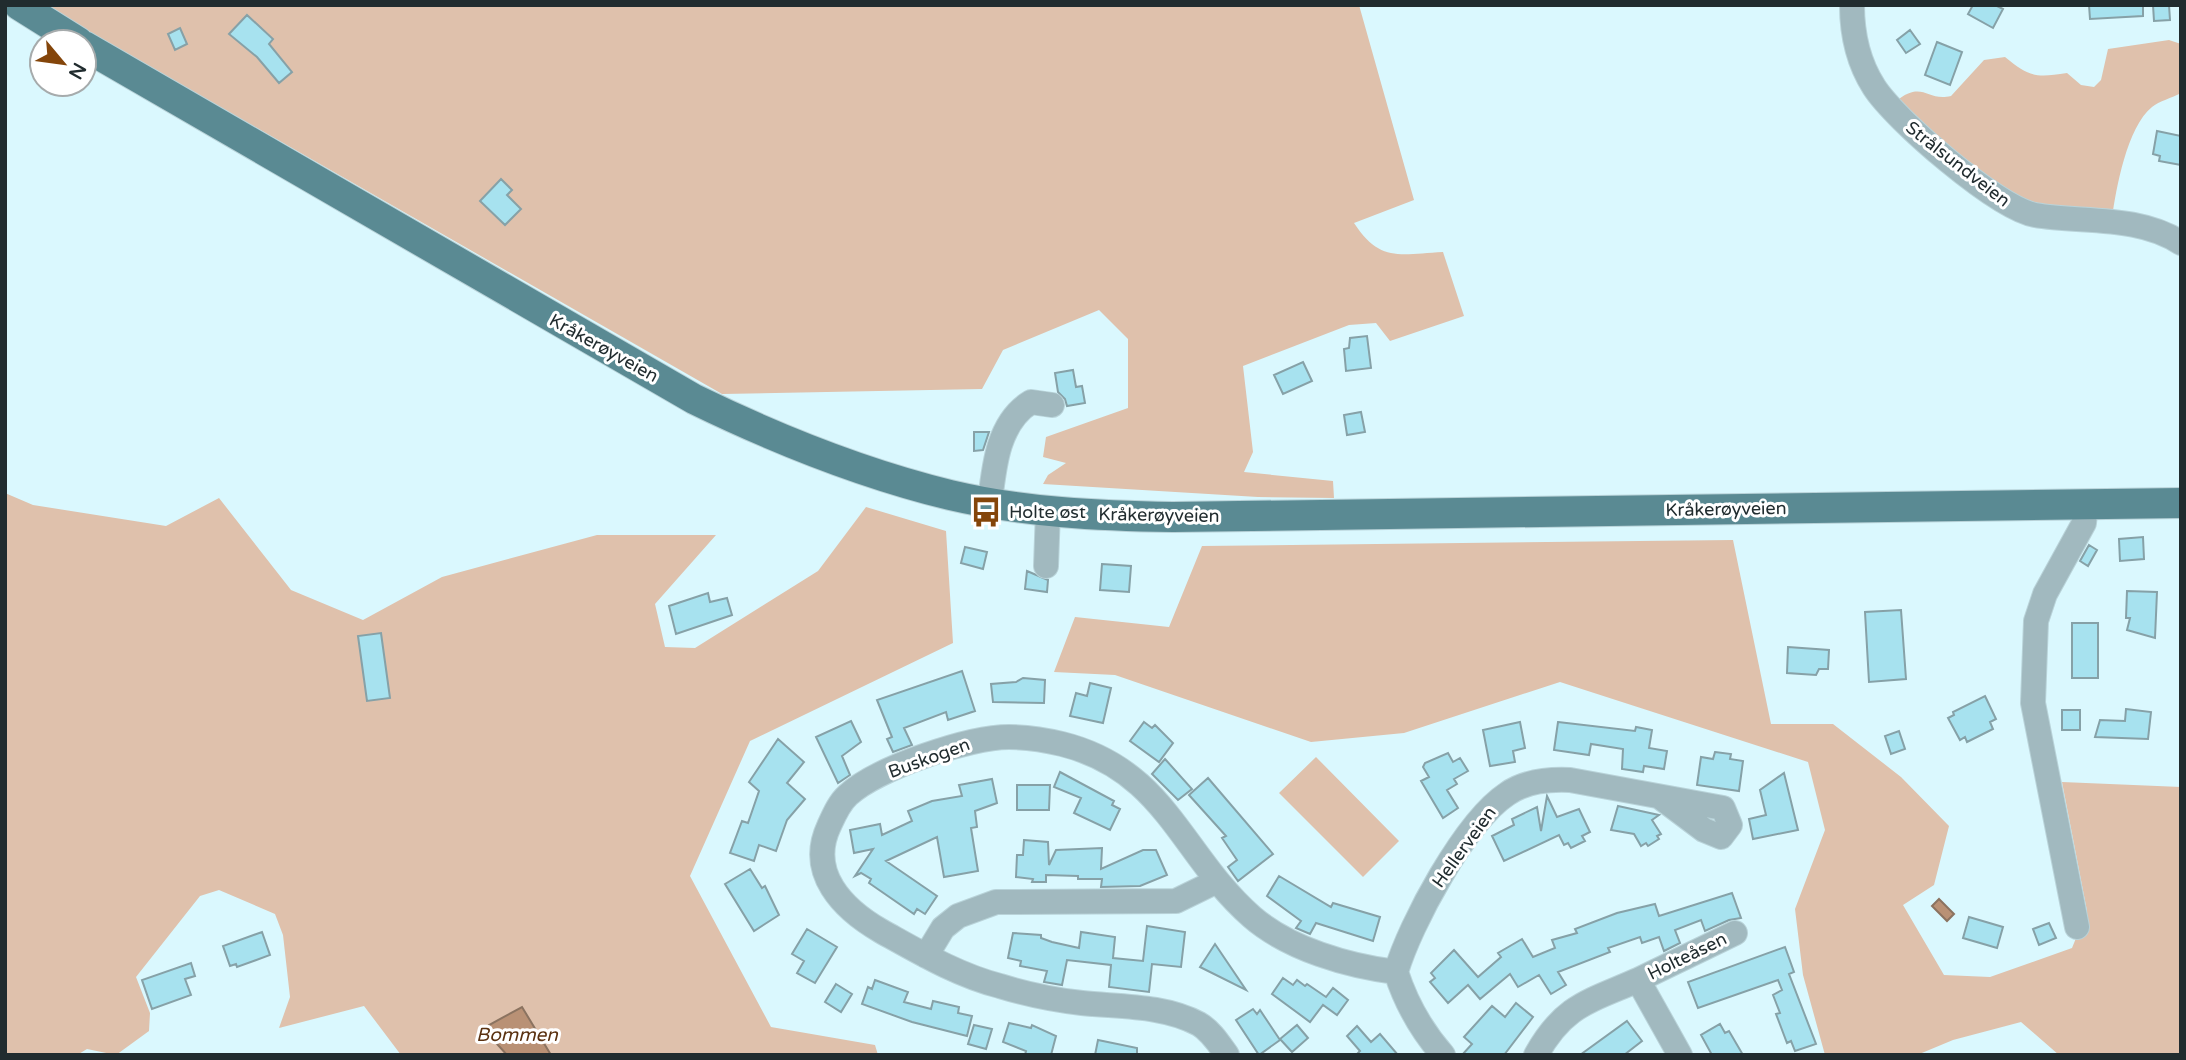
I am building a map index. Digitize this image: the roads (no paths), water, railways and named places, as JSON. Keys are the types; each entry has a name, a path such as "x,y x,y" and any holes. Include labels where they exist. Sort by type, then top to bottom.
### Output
{"main road":[{"path":"19,5 56,28"},
{"name":"Kråkerøyveien","path":"98,54 694,399 751,427 839,462 951,495 1048,510 1187,517 2181,503"}],"street":[{"name":"Strålsundveien","path":"1852,5 1852,28 1859,57 1874,86 1907,125 1993,195 2033,215 2150,229 2181,243"},
{"path":"990,502 994,470 1009,422 1031,402 1052,405"},
{"path":"2077,927 2033,703 2036,621 2045,594 2084,523 2086,504"},
{"path":"1046,566 1048,510"},
{"name":"Buskogen","path":"1227,1055 1199,1024 1170,1013 1077,1002 973,978 926,956 861,919 836,897 825,876 823,849 835,811 848,794 890,770 961,743 1009,737 1062,744 1122,769 1143,785 1168,812 1217,881 1252,916 1275,934 1349,963 1396,972"},
{"name":"Hellerveien","path":"1396,972 1406,938 1436,883 1493,804 1510,792 1547,779 1570,780 1660,797"},
{"path":"926,956 943,928 958,916 996,902 1176,901 1217,881"},
{"name":"Holteåsen","path":"1536,1055 1551,1029 1571,1009 1735,933"},
{"path":"1396,972 1405,998 1420,1027 1440,1054"},
{"name":"Holteåsen","path":"1638,980 1680,1055"}],"water":[{"path":"1939,899 1954,914 1947,921 1932,906"},
{"name":"Bommen","path":"522,1007 551,1055 507,1055 489,1035 489,1025"}],"place":[{"name":"Holte øst","path":"986,512"}]}
